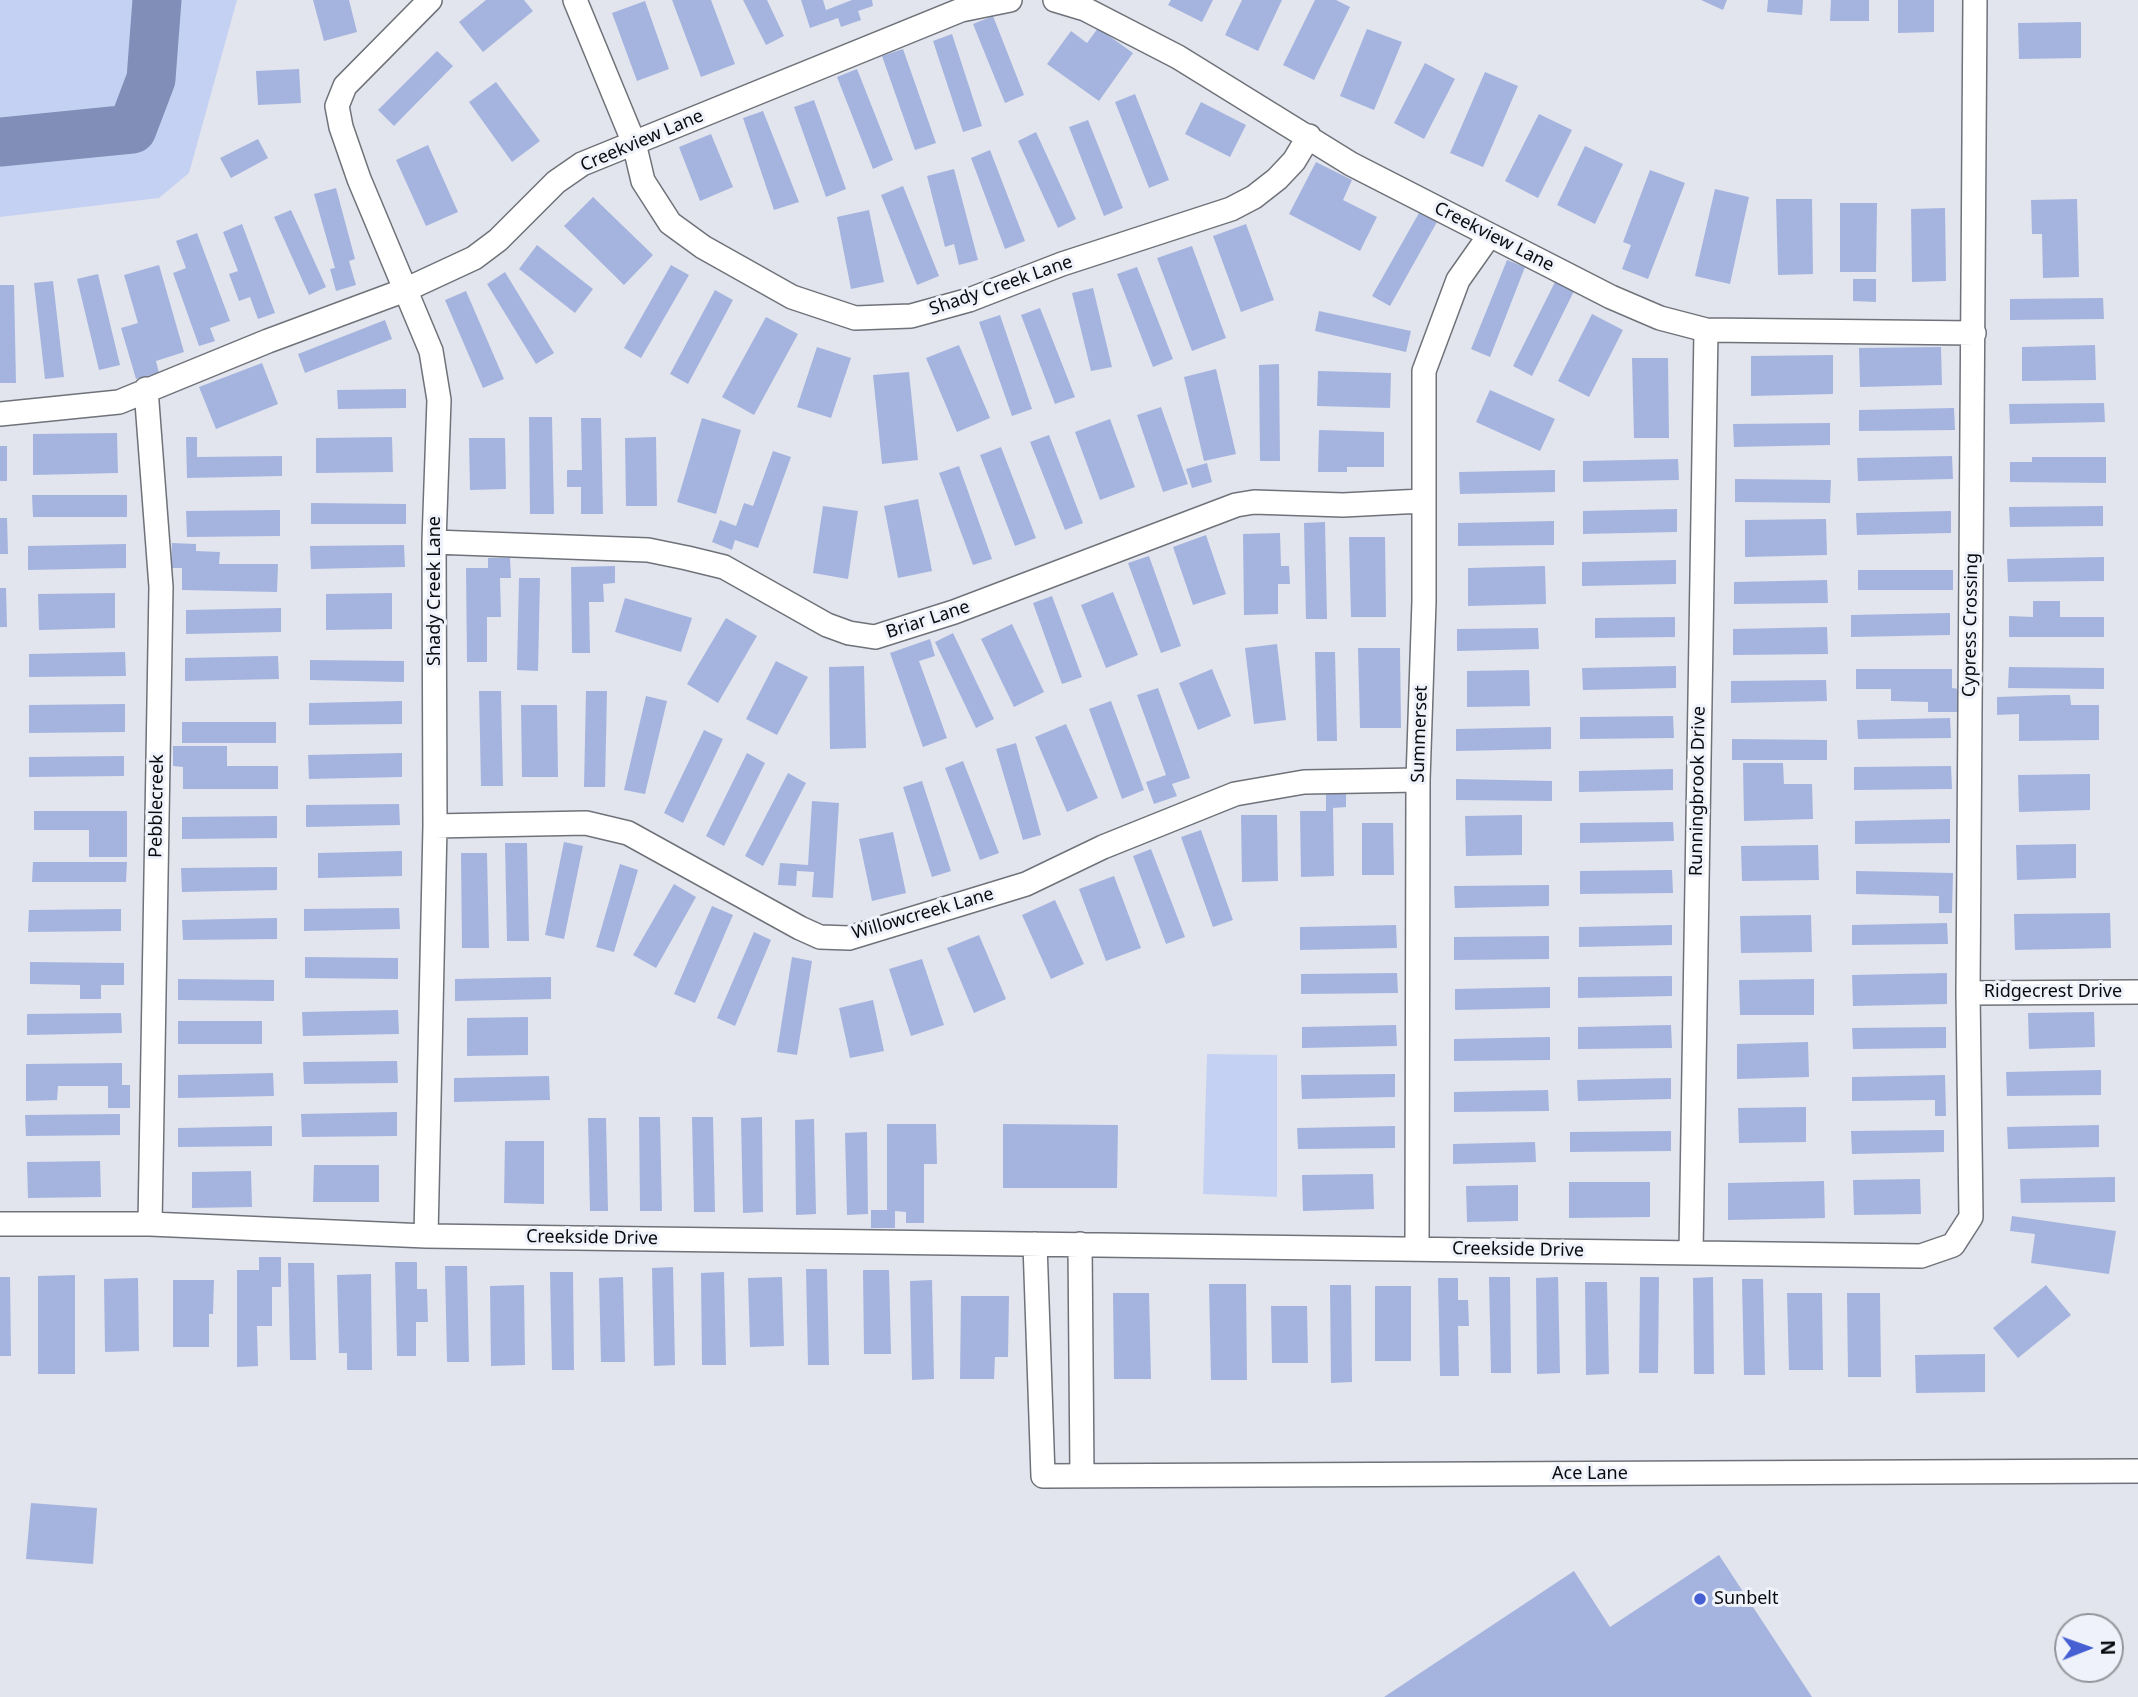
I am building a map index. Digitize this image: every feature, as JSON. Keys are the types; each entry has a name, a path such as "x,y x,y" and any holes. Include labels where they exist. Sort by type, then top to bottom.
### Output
{"street":[{"name":"Shady Creek Lane","path":"426,1236 435,826 434,542 439,400 431,351 359,179 337,106 345,86 430,0"},
{"name":"Shady Creek Lane","path":"575,0 634,143 643,181 670,223 704,247 793,297 855,318 911,316 969,300 1062,264 1231,209 1254,197 1277,179 1294,161 1309,136"},
{"name":"Creekview Lane","path":"0,414 119,402 146,389 405,290 474,258 498,240 556,182 582,164 961,10 1010,0"},
{"name":"Creekview Lane","path":"1055,0 1085,9 1178,57 1351,164 1611,297 1660,318 1706,330 1974,333"},
{"name":"Cypress Crossing","path":"1953,1245 1971,1217 1968,993 1976,0"},
{"name":"Summerset","path":"1417,1248 1418,780 1424,601 1424,371 1458,280 1489,236"},
{"name":"Runningbrook Drive","path":"1691,1252 1706,330"},
{"name":"Pebblecreek","path":"146,389 161,587 150,1224"},
{"name":"Briar Lane","path":"434,542 648,550 674,555 724,567 827,625 849,633 875,637 954,612 1236,505 1254,502 1343,505 1422,501"},
{"name":"Willowcreek Lane","path":"435,826 586,823 628,833 790,923 820,937 849,938 1027,884 1103,847 1235,794 1304,782 1418,780"},
{"name":"Ridgecrest Drive","path":"1968,993 2138,992"},
{"name":"Creekside Drive","path":"0,1224 150,1224 426,1236 1921,1256 1953,1245"},
{"name":"Ace Lane","path":"1035,1244 1043,1476 2138,1471"},
{"path":"1080,1244 1082,1476"}],"shaded area":[{"path":"0,0 237,0 189,173 159,198 0,217"},
{"path":"1207,1054 1277,1055 1277,1197 1203,1194"}],"building":[{"path":"313,0 349,0 357,32 324,41"},
{"path":"486,0 524,0 533,11 483,52 459,22"},
{"path":"672,0 711,0 735,64 701,77"},
{"path":"743,0 767,0 784,36 766,45"},
{"path":"801,0 823,0 826,10 852,0 872,0 873,6 858,11 861,20 841,27 838,18 810,28"},
{"path":"1171,0 1213,0 1202,22 1168,5"},
{"path":"1242,0 1282,0 1258,51 1225,35"},
{"path":"1315,0 1336,0 1350,7 1314,80 1283,65"},
{"path":"1701,0 1727,0 1723,10"},
{"path":"1768,0 1803,0 1802,15 1767,12"},
{"path":"1831,0 1869,0 1869,21 1830,21"},
{"path":"1898,0 1934,0 1934,32 1898,33"},
{"path":"645,1 669,69 637,81 612,13"},
{"path":"993,16 1024,95 1005,103 973,24"},
{"path":"2081,22 2081,58 2019,59 2018,23"},
{"path":"1098,28 1133,53 1099,101 1047,64 1071,31 1087,43"},
{"path":"1367,29 1402,42 1374,110 1340,96"},
{"path":"952,34 982,126 963,132 933,41"},
{"path":"903,49 936,143 915,150 882,56"},
{"path":"437,51 453,66 394,126 378,110"},
{"path":"1425,63 1455,79 1424,139 1394,123"},
{"path":"299,69 301,103 258,105 256,71"},
{"path":"857,69 893,160 873,169 837,77"},
{"path":"1485,72 1518,86 1483,167 1450,153"},
{"path":"496,82 540,141 512,162 469,102"},
{"path":"1135,94 1169,180 1149,188 1115,102"},
{"path":"814,100 846,189 826,197 794,107"},
{"path":"1201,102 1246,125 1230,157 1185,134"},
{"path":"763,111 799,202 774,210 743,118"},
{"path":"1539,114 1572,130 1538,198 1505,181"},
{"path":"1088,120 1123,208 1104,216 1069,127"},
{"path":"1036,132 1076,219 1058,228 1018,141"},
{"path":"711,134 733,187 700,201 679,147"},
{"path":"258,139 268,158 231,178 220,158"},
{"path":"428,145 458,212 426,226 396,160"},
{"path":"1585,146 1623,164 1595,224 1557,205"},
{"path":"990,150 1025,241 1005,249 971,158"},
{"path":"1316,162 1352,180 1343,200 1377,217 1360,251 1289,214"},
{"path":"954,169 978,260 959,265 954,244 945,247 927,176"},
{"path":"1650,170 1685,183 1648,279 1622,269 1631,245 1623,242"},
{"path":"903,186 939,276 917,285 881,195"},
{"path":"336,188 355,259 349,261 356,285 336,291 330,269 335,268 314,194"},
{"path":"1715,189 1749,197 1730,284 1695,276"},
{"path":"593,197 653,255 624,285 564,226"},
{"path":"1776,199 1812,199 1813,274 1778,275"},
{"path":"2077,199 2079,277 2043,278 2042,234 2032,234 2031,200"},
{"path":"1840,203 1877,203 1876,272 1840,272"},
{"path":"1945,208 1946,281 1912,282 1911,209"},
{"path":"291,210 326,287 309,295 274,217"},
{"path":"869,210 884,282 851,289 837,217"},
{"path":"1419,213 1437,222 1390,306 1372,296"},
{"path":"242,224 275,313 258,319 250,297 239,301 229,274 238,271 223,232"},
{"path":"1246,224 1274,300 1241,312 1213,236"},
{"path":"197,233 230,321 210,328 215,341 199,346 173,273 186,268 176,241"},
{"path":"537,245 593,289 575,313 519,269"},
{"path":"1192,246 1226,338 1192,351 1157,258"},
{"path":"1507,260 1525,267 1490,357 1471,349"},
{"path":"159,265 184,352 156,361 159,373 136,379 121,328 138,323 124,275"},
{"path":"671,265 689,275 641,358 624,348"},
{"path":"1137,267 1173,359 1153,367 1117,274"},
{"path":"505,272 554,353 536,364 487,284"},
{"path":"98,274 120,365 99,370 77,279"},
{"path":"1853,279 1876,279 1876,302 1853,301"},
{"path":"1556,280 1575,289 1532,376 1513,366"},
{"path":"53,281 64,377 45,379 34,283"},
{"path":"0,285 14,285 16,383 0,383"},
{"path":"1093,288 1112,367 1091,371 1072,293"},
{"path":"715,290 733,300 688,384 670,374"},
{"path":"466,291 504,379 483,388 445,300"},
{"path":"2103,298 2104,319 2010,320 2010,299"},
{"path":"1040,308 1075,397 1055,404 1021,315"},
{"path":"1319,311 1411,331 1406,352 1315,331"},
{"path":"1592,314 1623,330 1589,397 1558,381"},
{"path":"1000,315 1032,409 1012,416 979,322"},
{"path":"766,317 798,334 754,415 722,397"},
{"path":"385,320 392,339 305,373 298,354"},
{"path":"959,345 990,418 957,432 926,358"},
{"path":"2095,345 2096,380 2022,381 2022,347"},
{"path":"817,347 851,358 831,418 797,407"},
{"path":"1941,347 1942,385 1860,387 1859,348"},
{"path":"1833,355 1833,394 1751,396 1751,356"},
{"path":"1632,358 1668,358 1669,438 1634,438"},
{"path":"262,363 278,404 216,429 199,387"},
{"path":"1279,364 1280,461 1260,461 1259,365"},
{"path":"1216,369 1236,454 1204,461 1184,377"},
{"path":"1318,371 1391,373 1390,408 1317,406"},
{"path":"909,372 918,460 882,464 873,375"},
{"path":"406,389 406,408 338,409 337,390"},
{"path":"1490,390 1555,419 1540,451 1476,422"},
{"path":"2104,403 2105,422 2010,424 2009,404"},
{"path":"1161,407 1188,484 1163,492 1137,415"},
{"path":"1954,408 1955,430 1859,431 1859,410"},
{"path":"529,417 552,417 554,514 530,514"},
{"path":"581,418 601,418 603,514 581,514 581,487 567,487 567,470 582,470"},
{"path":"702,418 741,430 716,514 677,502"},
{"path":"1110,419 1135,487 1100,500 1075,432"},
{"path":"1830,423 1830,445 1734,447 1733,424"},
{"path":"1319,430 1384,432 1384,467 1347,467 1347,472 1318,472"},
{"path":"117,433 118,473 33,475 33,434"},
{"path":"1049,435 1083,523 1065,530 1030,442"},
{"path":"186,437 197,437 197,457 282,456 282,476 187,478"},
{"path":"392,437 393,472 316,473 316,438"},
{"path":"656,437 657,506 626,506 625,438"},
{"path":"469,438 505,438 506,489 470,490"},
{"path":"0,446 7,446 7,481 0,481"},
{"path":"1001,447 1036,538 1015,546 980,455"},
{"path":"773,451 791,457 758,548 735,540 732,550 712,542 720,520 736,526 744,503 753,506"},
{"path":"1952,456 1953,479 1858,481 1857,458"},
{"path":"2032,457 2106,457 2106,483 2010,482 2010,462 2032,462"},
{"path":"1678,459 1679,480 1583,482 1583,461"},
{"path":"1207,463 1212,482 1192,488 1186,469"},
{"path":"959,466 992,559 973,565 939,473"},
{"path":"1555,470 1555,492 1460,494 1459,472"},
{"path":"1735,479 1831,480 1830,503 1735,502"},
{"path":"32,495 127,495 127,517 33,517"},
{"path":"918,499 932,571 898,578 884,506"},
{"path":"311,503 406,504 406,524 311,524"},
{"path":"823,506 858,511 848,579 813,573"},
{"path":"2103,506 2103,526 2010,527 2009,507"},
{"path":"1677,509 1677,532 1583,534 1583,511"},
{"path":"280,510 280,536 187,537 186,511"},
{"path":"1951,511 1951,533 1857,535 1856,513"},
{"path":"0,518 7,518 8,554 0,554"},
{"path":"1826,519 1827,555 1745,557 1745,520"},
{"path":"1554,521 1554,545 1458,546 1458,523"},
{"path":"1325,522 1327,619 1306,619 1304,523"},
{"path":"1280,533 1281,566 1289,566 1290,584 1278,584 1278,614 1244,615 1243,534"},
{"path":"1206,535 1226,594 1193,605 1173,547"},
{"path":"1349,537 1385,537 1386,617 1351,617"},
{"path":"172,543 196,544 196,551 220,552 219,564 278,564 277,592 182,590 182,568 171,568"},
{"path":"126,544 126,568 28,570 28,546"},
{"path":"404,545 405,567 311,569 310,546"},
{"path":"1149,556 1181,646 1161,653 1128,563"},
{"path":"2104,557 2104,581 2008,582 2007,559"},
{"path":"488,558 510,558 511,578 500,578 501,617 487,617 487,662 467,662 466,568 488,568"},
{"path":"1676,560 1676,584 1582,586 1582,562"},
{"path":"615,566 615,583 603,584 604,602 589,602 590,653 572,653 571,567"},
{"path":"1545,566 1546,604 1468,606 1468,568"},
{"path":"1858,570 1953,570 1953,590 1858,590"},
{"path":"519,578 540,578 538,671 517,670"},
{"path":"1827,580 1828,603 1734,604 1734,582"},
{"path":"0,588 6,588 7,627 0,627"},
{"path":"1113,592 1138,655 1106,668 1081,605"},
{"path":"115,593 115,628 39,630 38,594"},
{"path":"392,593 392,629 326,630 326,594"},
{"path":"1052,596 1082,677 1062,684 1033,603"},
{"path":"625,598 692,618 681,652 615,632"},
{"path":"2033,601 2060,601 2060,617 2104,617 2104,637 2009,637 2009,616 2033,617"},
{"path":"281,608 281,632 186,634 186,610"},
{"path":"1950,613 1950,635 1851,637 1851,615"},
{"path":"1675,617 1675,637 1595,638 1595,618"},
{"path":"726,618 757,636 718,703 687,684"},
{"path":"1012,624 1044,692 1014,707 981,639"},
{"path":"1827,627 1828,654 1733,655 1733,629"},
{"path":"1538,628 1539,649 1457,651 1457,629"},
{"path":"953,633 994,719 976,728 935,642"},
{"path":"930,639 935,656 919,661 947,738 923,747 890,653"},
{"path":"1277,644 1286,720 1254,724 1245,648"},
{"path":"1358,648 1400,648 1401,728 1360,728"},
{"path":"125,652 126,676 29,677 29,654"},
{"path":"1315,652 1335,652 1337,741 1317,741"},
{"path":"278,656 279,679 185,681 185,658"},
{"path":"310,660 404,661 404,682 310,680"},
{"path":"776,661 808,677 777,735 746,719"},
{"path":"864,666 866,748 830,749 829,667"},
{"path":"1676,666 1676,688 1583,690 1582,668"},
{"path":"2009,667 2104,668 2104,689 2008,688"},
{"path":"1212,669 1231,716 1198,730 1179,683"},
{"path":"1856,669 1952,669 1952,688 1960,689 1960,712 1928,712 1928,702 1891,701 1891,689 1856,689"},
{"path":"1529,670 1530,706 1467,707 1467,671"},
{"path":"1826,680 1827,701 1731,703 1731,681"},
{"path":"1158,688 1190,778 1172,784 1177,796 1154,804 1146,782 1166,775 1137,695"},
{"path":"479,691 501,691 503,786 481,786"},
{"path":"586,691 607,691 605,787 584,787"},
{"path":"2070,695 2071,705 2099,705 2099,740 2019,741 2019,714 1997,715 1997,697"},
{"path":"646,696 667,701 645,794 624,790"},
{"path":"402,701 402,724 309,725 309,703"},
{"path":"1111,701 1144,790 1122,799 1089,709"},
{"path":"125,704 125,732 29,733 29,705"},
{"path":"521,705 557,705 558,777 522,777"},
{"path":"1673,716 1674,738 1580,739 1580,717"},
{"path":"1950,718 1951,738 1858,739 1857,720"},
{"path":"182,722 276,722 276,743 182,743"},
{"path":"1066,724 1098,798 1067,812 1035,737"},
{"path":"1551,727 1551,749 1456,751 1456,729"},
{"path":"704,730 723,739 683,823 664,813"},
{"path":"1732,739 1827,740 1827,760 1732,760"},
{"path":"1016,743 1041,835 1023,840 996,749"},
{"path":"173,746 227,746 227,766 278,766 278,789 183,789 183,767 173,766"},
{"path":"402,753 402,777 309,779 308,755"},
{"path":"747,753 765,763 724,846 706,836"},
{"path":"124,756 124,776 29,777 29,757"},
{"path":"963,761 999,853 980,860 945,768"},
{"path":"1743,763 1783,763 1784,784 1812,784 1813,819 1744,821"},
{"path":"1951,766 1952,789 1854,790 1854,767"},
{"path":"1673,769 1673,790 1579,792 1579,771"},
{"path":"788,773 806,783 763,866 745,856"},
{"path":"2090,774 2090,810 2019,812 2018,775"},
{"path":"1456,779 1552,781 1552,801 1456,800"},
{"path":"922,781 951,871 932,877 903,787"},
{"path":"1326,787 1346,787 1346,807 1333,808 1334,876 1301,877 1300,811 1326,811"},
{"path":"812,801 839,803 833,898 812,897 814,872 797,871 796,886 778,885 780,863 808,865"},
{"path":"399,804 400,825 306,827 306,805"},
{"path":"34,811 127,811 127,857 89,857 89,830 34,830"},
{"path":"1241,815 1277,815 1278,881 1242,882"},
{"path":"1522,815 1522,855 1466,856 1465,816"},
{"path":"277,816 277,838 182,839 182,817"},
{"path":"1950,819 1950,843 1855,844 1855,821"},
{"path":"1673,822 1674,841 1580,843 1580,823"},
{"path":"1362,823 1393,823 1394,875 1362,875"},
{"path":"1201,830 1233,920 1213,927 1181,837"},
{"path":"893,832 906,893 872,901 859,839"},
{"path":"564,842 583,846 564,939 545,935"},
{"path":"505,843 527,843 529,941 507,941"},
{"path":"2076,844 2076,878 2017,880 2016,845"},
{"path":"1818,845 1819,880 1742,881 1741,846"},
{"path":"1151,849 1185,937 1166,944 1133,856"},
{"path":"402,851 402,876 318,878 318,853"},
{"path":"461,853 487,853 489,948 462,948"},
{"path":"33,862 127,862 126,882 32,882"},
{"path":"620,864 638,870 614,952 596,947"},
{"path":"277,867 277,890 182,892 181,868"},
{"path":"1672,870 1673,893 1580,894 1580,871"},
{"path":"1856,871 1953,873 1952,913 1939,913 1939,896 1856,894"},
{"path":"1114,876 1141,948 1106,961 1079,889"},
{"path":"674,884 696,897 656,968 633,955"},
{"path":"1549,885 1549,906 1455,908 1454,886"},
{"path":"1055,900 1084,964 1051,979 1022,915"},
{"path":"712,906 733,915 695,1003 674,994"},
{"path":"399,908 400,929 304,931 304,909"},
{"path":"121,909 121,931 28,932 29,910"},
{"path":"2110,913 2111,948 2015,950 2014,914"},
{"path":"1811,915 1812,952 1741,953 1740,916"},
{"path":"277,918 277,939 183,940 182,920"},
{"path":"1947,923 1948,944 1852,945 1852,925"},
{"path":"1396,925 1397,948 1300,950 1300,927"},
{"path":"1672,925 1672,945 1579,947 1579,927"},
{"path":"754,932 771,940 735,1026 717,1018"},
{"path":"979,935 1006,999 974,1013 947,948"},
{"path":"1549,936 1549,959 1454,960 1454,937"},
{"path":"305,957 398,958 398,979 305,978"},
{"path":"792,957 812,961 797,1055 777,1052"},
{"path":"922,959 944,1025 911,1036 889,969"},
{"path":"30,962 124,963 124,985 101,985 101,999 80,999 80,985 30,984"},
{"path":"1397,973 1398,993 1301,994 1301,974"},
{"path":"1947,973 1947,1004 1853,1006 1852,975"},
{"path":"1672,976 1672,996 1578,998 1578,977"},
{"path":"551,977 551,999 455,1001 455,979"},
{"path":"178,979 274,980 274,1001 178,1000"},
{"path":"1814,979 1814,1015 1740,1015 1739,980"},
{"path":"1550,987 1550,1008 1455,1010 1455,989"},
{"path":"873,1000 884,1051 850,1058 839,1008"},
{"path":"398,1010 399,1034 303,1036 302,1012"},
{"path":"2094,1012 2095,1047 2029,1049 2028,1013"},
{"path":"121,1013 122,1033 27,1035 27,1014"},
{"path":"528,1017 528,1055 467,1056 467,1018"},
{"path":"178,1021 262,1021 262,1044 178,1044"},
{"path":"1396,1025 1397,1046 1302,1048 1302,1027"},
{"path":"1671,1025 1672,1048 1578,1049 1578,1027"},
{"path":"1946,1027 1946,1048 1853,1049 1852,1028"},
{"path":"1550,1037 1550,1060 1454,1061 1454,1039"},
{"path":"1808,1042 1809,1077 1737,1079 1737,1044"},
{"path":"397,1061 398,1083 304,1084 303,1062"},
{"path":"122,1063 122,1085 130,1085 130,1108 108,1108 108,1086 58,1086 57,1100 26,1101 26,1064"},
{"path":"2101,1070 2101,1095 2007,1096 2006,1072"},
{"path":"273,1073 274,1096 178,1098 178,1075"},
{"path":"1395,1074 1395,1097 1302,1099 1301,1075"},
{"path":"1945,1075 1946,1116 1935,1116 1935,1100 1852,1101 1852,1077"},
{"path":"549,1076 550,1100 454,1102 454,1078"},
{"path":"1671,1078 1671,1099 1578,1101 1577,1080"},
{"path":"1548,1090 1549,1111 1454,1112 1454,1092"},
{"path":"1806,1107 1806,1142 1739,1143 1738,1108"},
{"path":"397,1112 397,1136 302,1137 301,1114"},
{"path":"120,1114 120,1135 26,1136 25,1115"},
{"path":"639,1117 660,1117 662,1211 640,1211"},
{"path":"692,1117 713,1117 715,1212 694,1212"},
{"path":"762,1117 763,1212 743,1213 741,1118"},
{"path":"588,1118 606,1118 608,1211 590,1211"},
{"path":"814,1119 816,1214 796,1215 795,1120"},
{"path":"887,1124 936,1124 937,1164 924,1164 924,1223 906,1223 906,1212 895,1211 895,1228 871,1228 871,1210 887,1210"},
{"path":"1003,1124 1118,1125 1117,1188 1003,1188"},
{"path":"2099,1125 2099,1147 2008,1149 2007,1127"},
{"path":"272,1126 272,1146 178,1147 178,1128"},
{"path":"1395,1126 1395,1148 1298,1149 1297,1128"},
{"path":"1944,1130 1944,1152 1852,1154 1851,1131"},
{"path":"1671,1131 1671,1151 1570,1152 1570,1132"},
{"path":"867,1132 868,1214 847,1215 845,1133"},
{"path":"505,1141 544,1141 544,1204 504,1203"},
{"path":"1535,1142 1536,1162 1453,1164 1453,1144"},
{"path":"100,1161 101,1197 28,1198 27,1162"},
{"path":"314,1165 379,1165 379,1202 313,1202"},
{"path":"251,1171 252,1207 192,1208 192,1172"},
{"path":"1373,1174 1374,1209 1303,1211 1302,1175"},
{"path":"2115,1177 2115,1202 2021,1203 2020,1179"},
{"path":"1920,1179 1921,1214 1854,1215 1853,1180"},
{"path":"1824,1181 1825,1218 1728,1220 1728,1183"},
{"path":"1569,1182 1650,1182 1650,1217 1569,1218"},
{"path":"1518,1185 1518,1221 1467,1222 1466,1186"},
{"path":"2012,1216 2116,1231 2109,1274 2031,1263 2035,1234 2010,1231"},
{"path":"259,1257 281,1257 281,1287 272,1287 272,1326 257,1326 258,1366 237,1367 237,1270 259,1270"},
{"path":"395,1262 417,1262 417,1289 427,1289 428,1322 416,1322 416,1356 397,1356"},
{"path":"288,1263 314,1263 316,1360 290,1360"},
{"path":"445,1266 467,1266 469,1362 447,1362"},
{"path":"673,1267 675,1365 654,1366 652,1268"},
{"path":"806,1269 827,1269 829,1365 808,1365"},
{"path":"863,1270 889,1270 891,1354 864,1354"},
{"path":"550,1272 573,1272 574,1370 552,1370"},
{"path":"724,1272 726,1365 702,1365 701,1273"},
{"path":"371,1274 372,1370 347,1370 347,1353 339,1353 337,1275"},
{"path":"75,1275 75,1374 38,1374 38,1276"},
{"path":"0,1277 10,1277 11,1356 0,1356"},
{"path":"623,1277 625,1362 601,1362 599,1278"},
{"path":"782,1277 784,1346 750,1347 748,1278"},
{"path":"1489,1277 1510,1277 1511,1373 1491,1373"},
{"path":"1558,1277 1560,1373 1537,1374 1536,1278"},
{"path":"1640,1277 1659,1277 1658,1373 1639,1373"},
{"path":"1713,1277 1714,1374 1694,1374 1693,1278"},
{"path":"138,1278 139,1351 105,1352 104,1279"},
{"path":"1438,1278 1458,1278 1458,1300 1468,1300 1469,1326 1458,1326 1459,1376 1440,1376"},
{"path":"1742,1279 1763,1279 1765,1375 1744,1375"},
{"path":"173,1280 214,1280 213,1314 209,1314 209,1347 173,1347"},
{"path":"932,1280 934,1379 912,1380 910,1281"},
{"path":"1585,1282 1607,1282 1609,1374 1586,1375"},
{"path":"1209,1284 1246,1284 1247,1380 1211,1380"},
{"path":"524,1285 525,1365 491,1366 490,1286"},
{"path":"1330,1285 1351,1285 1352,1382 1331,1383"},
{"path":"2046,1285 2071,1315 2018,1358 1993,1328"},
{"path":"1375,1286 1411,1286 1411,1361 1375,1361"},
{"path":"1113,1293 1149,1293 1151,1379 1114,1379"},
{"path":"1787,1293 1822,1293 1823,1370 1789,1370"},
{"path":"1847,1293 1880,1293 1881,1377 1848,1377"},
{"path":"961,1296 1009,1296 1008,1357 995,1357 994,1379 960,1379"},
{"path":"1271,1306 1307,1306 1308,1363 1272,1363"},
{"path":"1985,1354 1985,1392 1916,1393 1915,1355"},
{"path":"31,1503 97,1508 93,1564 26,1559"},
{"name":"Sunbelt","path":"1719,1555 1812,1697 1384,1697 1574,1571 1610,1627"}],"waterway":[{"path":"0,142 132,129 151,79 157,0"}],"place":[{"name":"Sunbelt","path":"1700,1599"}]}
